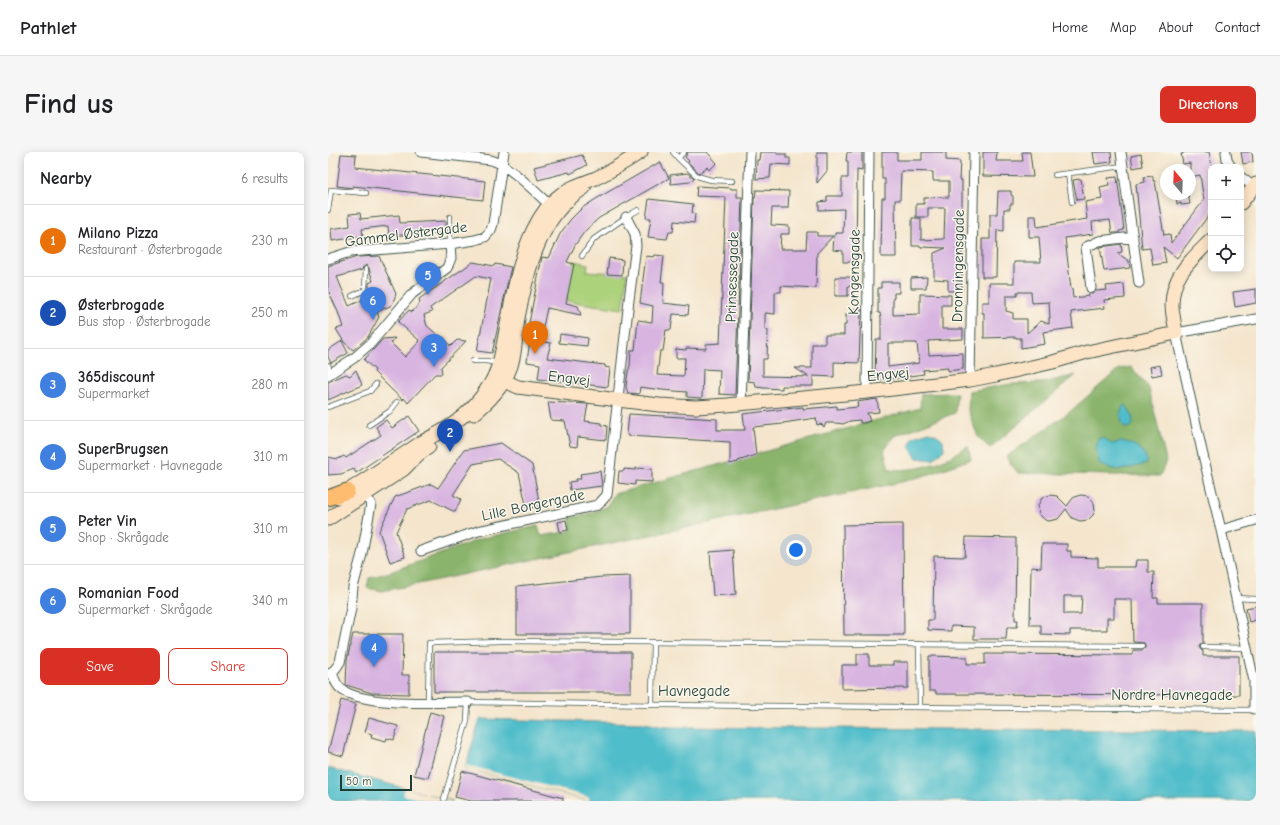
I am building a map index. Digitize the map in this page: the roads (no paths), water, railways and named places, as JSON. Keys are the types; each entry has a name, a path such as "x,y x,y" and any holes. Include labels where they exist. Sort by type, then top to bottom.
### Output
{"main road":[{"path":"328,498 357,490"}],"street":[{"path":"421,152 491,160 496,162 554,208"},
{"name":"Gammel Østergade","path":"328,259 350,252 362,254 450,244 485,237 491,230 504,152"},
{"path":"328,519 357,490 422,442 453,424 502,372 517,278 534,227 554,208 562,193 570,188 596,178 641,152"},
{"name":"Prinsessegade","path":"741,404 750,152"},
{"name":"Kongensgade","path":"867,392 869,152"},
{"name":"Dronningensgade","path":"970,380 974,152"},
{"path":"1121,152 1139,283"},
{"path":"1226,152 1229,164"},
{"path":"1243,200 1255,185 1244,179"},
{"name":"Lille Borgergade","path":"421,551 478,531 598,505 607,495 636,246 635,234 626,217"},
{"path":"1091,288 1086,247 1099,241 1133,236"},
{"path":"1208,243 1179,274 1173,291 1172,306 1176,333 1256,319"},
{"path":"329,371 354,358 371,343 412,294 447,268 451,258 450,244"},
{"name":"Engvej","path":"502,372 518,387 659,405 696,407 867,392 970,380 1053,362 1087,352 1176,333"},
{"name":"Nordre Havnegade","path":"1176,333 1254,681 1255,710"},
{"path":"328,503 357,490"},
{"path":"330,673 337,668 340,662 350,615 353,587 362,554 371,504 357,490"},
{"path":"1221,530 1256,520"},
{"name":"Havnegade","path":"330,673 340,688 355,696 388,702 468,702"}],"lane":[{"path":"673,152 697,176 711,180 732,182"},
{"path":"678,158 684,152"},
{"path":"1056,175 1123,166"},
{"path":"1068,173 1072,202"},
{"path":"328,210 330,190 366,194"},
{"path":"582,256 594,239 638,210"},
{"path":"450,217 450,244"},
{"path":"352,296 365,290 366,269"},
{"path":"473,361 486,361 502,372"},
{"path":"328,407 370,392 376,384"},
{"path":"369,425 390,411 397,402"},
{"path":"1235,598 1256,600"},
{"path":"428,702 429,643 501,641 1142,646"},
{"path":"652,705 653,642"},
{"path":"919,644 920,707"},
{"path":"1203,647 1246,648"},
{"path":"444,799 467,721 468,702"},
{"name":"Havnegade","path":"468,702 920,707"},
{"name":"Nordre Havnegade","path":"920,707 1255,710"}],"water":[{"path":"1126,405 1132,416 1133,425 1129,428 1124,427 1121,419 1122,408"},
{"path":"929,432 937,435 943,440 944,450 933,460 917,458 909,447 913,437"},
{"path":"1099,438 1104,438 1112,444 1123,442 1133,445 1143,452 1147,460 1147,464 1122,470 1100,465 1096,448"},
{"path":"480,719 645,723 664,727 1256,731 1256,801 585,801 465,768"},
{"path":"328,768 453,801 328,801"}],"place":[{"name":"Peter Vin","path":"428,295"},
{"name":"Romanian Food","path":"373,320"},
{"name":"Milano Pizza","path":"535,354"},
{"name":"365discount","path":"434,367"},
{"name":"Østerbrogade","path":"450,452"},
{"name":"SuperBrugsen","path":"374,667"}]}
